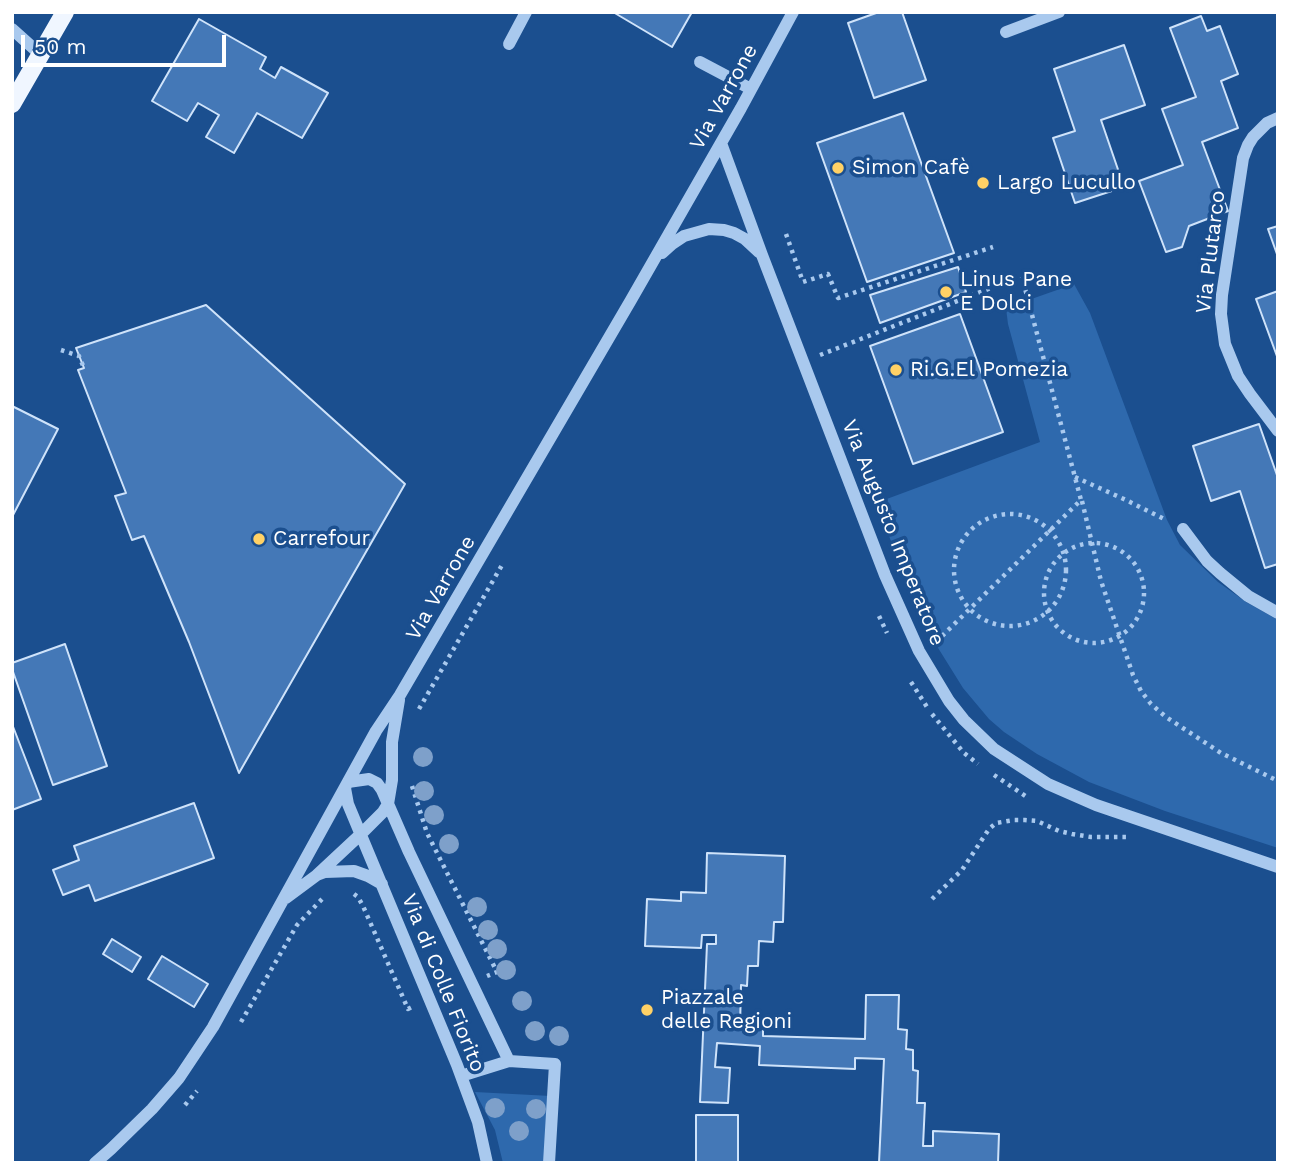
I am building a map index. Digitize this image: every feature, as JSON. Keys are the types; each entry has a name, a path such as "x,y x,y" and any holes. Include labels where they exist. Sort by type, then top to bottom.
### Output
{"main road":[{"path":"12,104 65,12"}],"street":[{"path":"509,44 526,12"},
{"name":"Via Varrone","path":"95,1163 132,1129 179,1078 213,1027 376,730 400,695 652,263 793,12"},
{"path":"1006,32 1059,12"},
{"path":"12,29 40,55"},
{"path":"700,62 751,89"},
{"name":"Via Plutarco","path":"1278,118 1260,130 1248,145 1243,158 1221,314 1225,344 1234,367 1244,386 1278,431"},
{"name":"Via Augusto Imperatore","path":"721,142 895,598 935,680 964,720 1006,757 1061,790 1131,818 1278,867"},
{"path":"652,263 684,236 709,229 734,233 762,255"},
{"path":"1182,529 1207,561 1227,580 1248,596 1278,612"},
{"path":"317,875 362,834 388,804 392,780 392,742 400,695"},
{"path":"382,884 348,804 346,785 369,779 377,783 382,790 509,1061"},
{"name":"Via di Colle Fiorito","path":"283,900 317,875 334,871 354,871 382,884 461,1076 478,1122 487,1163"},
{"path":"461,1076 509,1061 555,1064 549,1163"}],"path":[{"path":"786,234 803,282 828,274 838,298 993,247"},
{"path":"1022,276 1101,581 1141,691 1166,717 1222,753 1278,781"},
{"path":"803,361 1006,282"},
{"path":"61,349 79,356 84,368"},
{"path":"1075,477 1182,529"},
{"path":"935,643 1081,500"},
{"path":"1003,515 1022,515 1039,522 1050,531 1063,553 1067,568 1065,586 1057,603 1044,616 1028,624 1009,627 992,624 975,615 963,601 955,584 954,565 959,547 969,531 985,520 1003,515"},
{"path":"1091,542 1120,550 1133,561 1141,575 1144,591 1142,607 1135,622 1123,634 1108,641 1091,643 1075,640 1060,631 1047,612 1044,585 1049,569 1059,556 1073,547 1091,542"},
{"path":"415,716 504,562"},
{"path":"877,611 891,642"},
{"path":"909,679 936,722 964,754 1029,798"},
{"path":"411,781 426,831 497,972 472,982"},
{"path":"932,899 962,870 996,822 1037,821 1072,834 1129,838 1108,831"},
{"path":"350,892 358,897 363,906 408,1009 429,1001"},
{"path":"239,1025 297,926 325,895"},
{"path":"181,1110 202,1084"}],"shaded area":[{"path":"1074,284 1090,313 1167,520 1180,545 1218,582 1278,620 1278,848 1165,811 1089,782 1037,754 1004,732 989,719 963,688 935,643 911,592 876,503 1040,442 1006,308"},
{"path":"475,1092 551,1096 546,1163 503,1163 495,1130"}],"building":[{"path":"613,12 692,12 672,47"},
{"path":"879,12 902,12 926,80 874,98 848,23"},
{"path":"1201,16 1207,31 1220,26 1238,74 1221,81 1238,128 1202,142 1228,211 1189,226 1182,247 1166,252 1139,181 1183,165 1162,109 1196,97 1170,28"},
{"path":"199,19 266,57 260,69 275,78 281,67 328,93 302,138 257,113 234,153 206,137 219,115 198,103 187,121 152,101"},
{"path":"1124,45 1145,105 1101,120 1124,187 1075,203 1053,138 1075,131 1054,69"},
{"path":"903,113 954,253 867,282 817,143"},
{"path":"1278,226 1278,257 1268,229"},
{"path":"958,267 966,292 880,323 870,295"},
{"path":"1278,291 1278,359 1256,299"},
{"name":"Carrefour","path":"206,305 405,484 239,773 189,642 144,536 132,540 115,496 126,493 78,370 84,368 76,348"},
{"path":"960,314 1003,432 913,464 870,346"},
{"path":"12,406 58,429 12,517"},
{"path":"1259,424 1278,478 1278,564 1265,568 1240,491 1211,501 1193,446"},
{"path":"65,644 107,766 53,785 12,663"},
{"path":"12,724 41,799 12,810"},
{"path":"194,803 214,858 95,901 89,885 63,895 53,870 79,860 74,846"},
{"path":"707,853 785,856 783,922 774,922 773,942 759,941 758,966 748,966 747,986 741,985 740,1028 763,1029 763,1036 865,1039 866,995 899,995 898,1029 907,1030 906,1049 913,1050 913,1070 918,1071 917,1103 925,1103 923,1146 933,1146 933,1131 999,1134 998,1163 879,1163 884,1059 855,1058 855,1069 759,1065 760,1046 717,1043 715,1067 730,1068 728,1103 700,1102 707,944 716,944 716,935 702,935 701,948 645,946 647,899 681,901 681,892 706,893"},
{"path":"112,939 141,957 132,972 103,954"},
{"path":"162,956 208,984 194,1007 148,979"},
{"path":"696,1115 738,1115 738,1163 696,1163"}],"place":[{"name":"Simon Cafè","path":"838,168"},
{"name":"Largo Lucullo","path":"983,183"},
{"name":"Linus Pane E Dolci","path":"946,292"},
{"name":"Ri.G.El Pomezia","path":"896,370"},
{"name":"Carrefour","path":"259,539"},
{"name":"Piazzale delle Regioni","path":"647,1010"}]}
